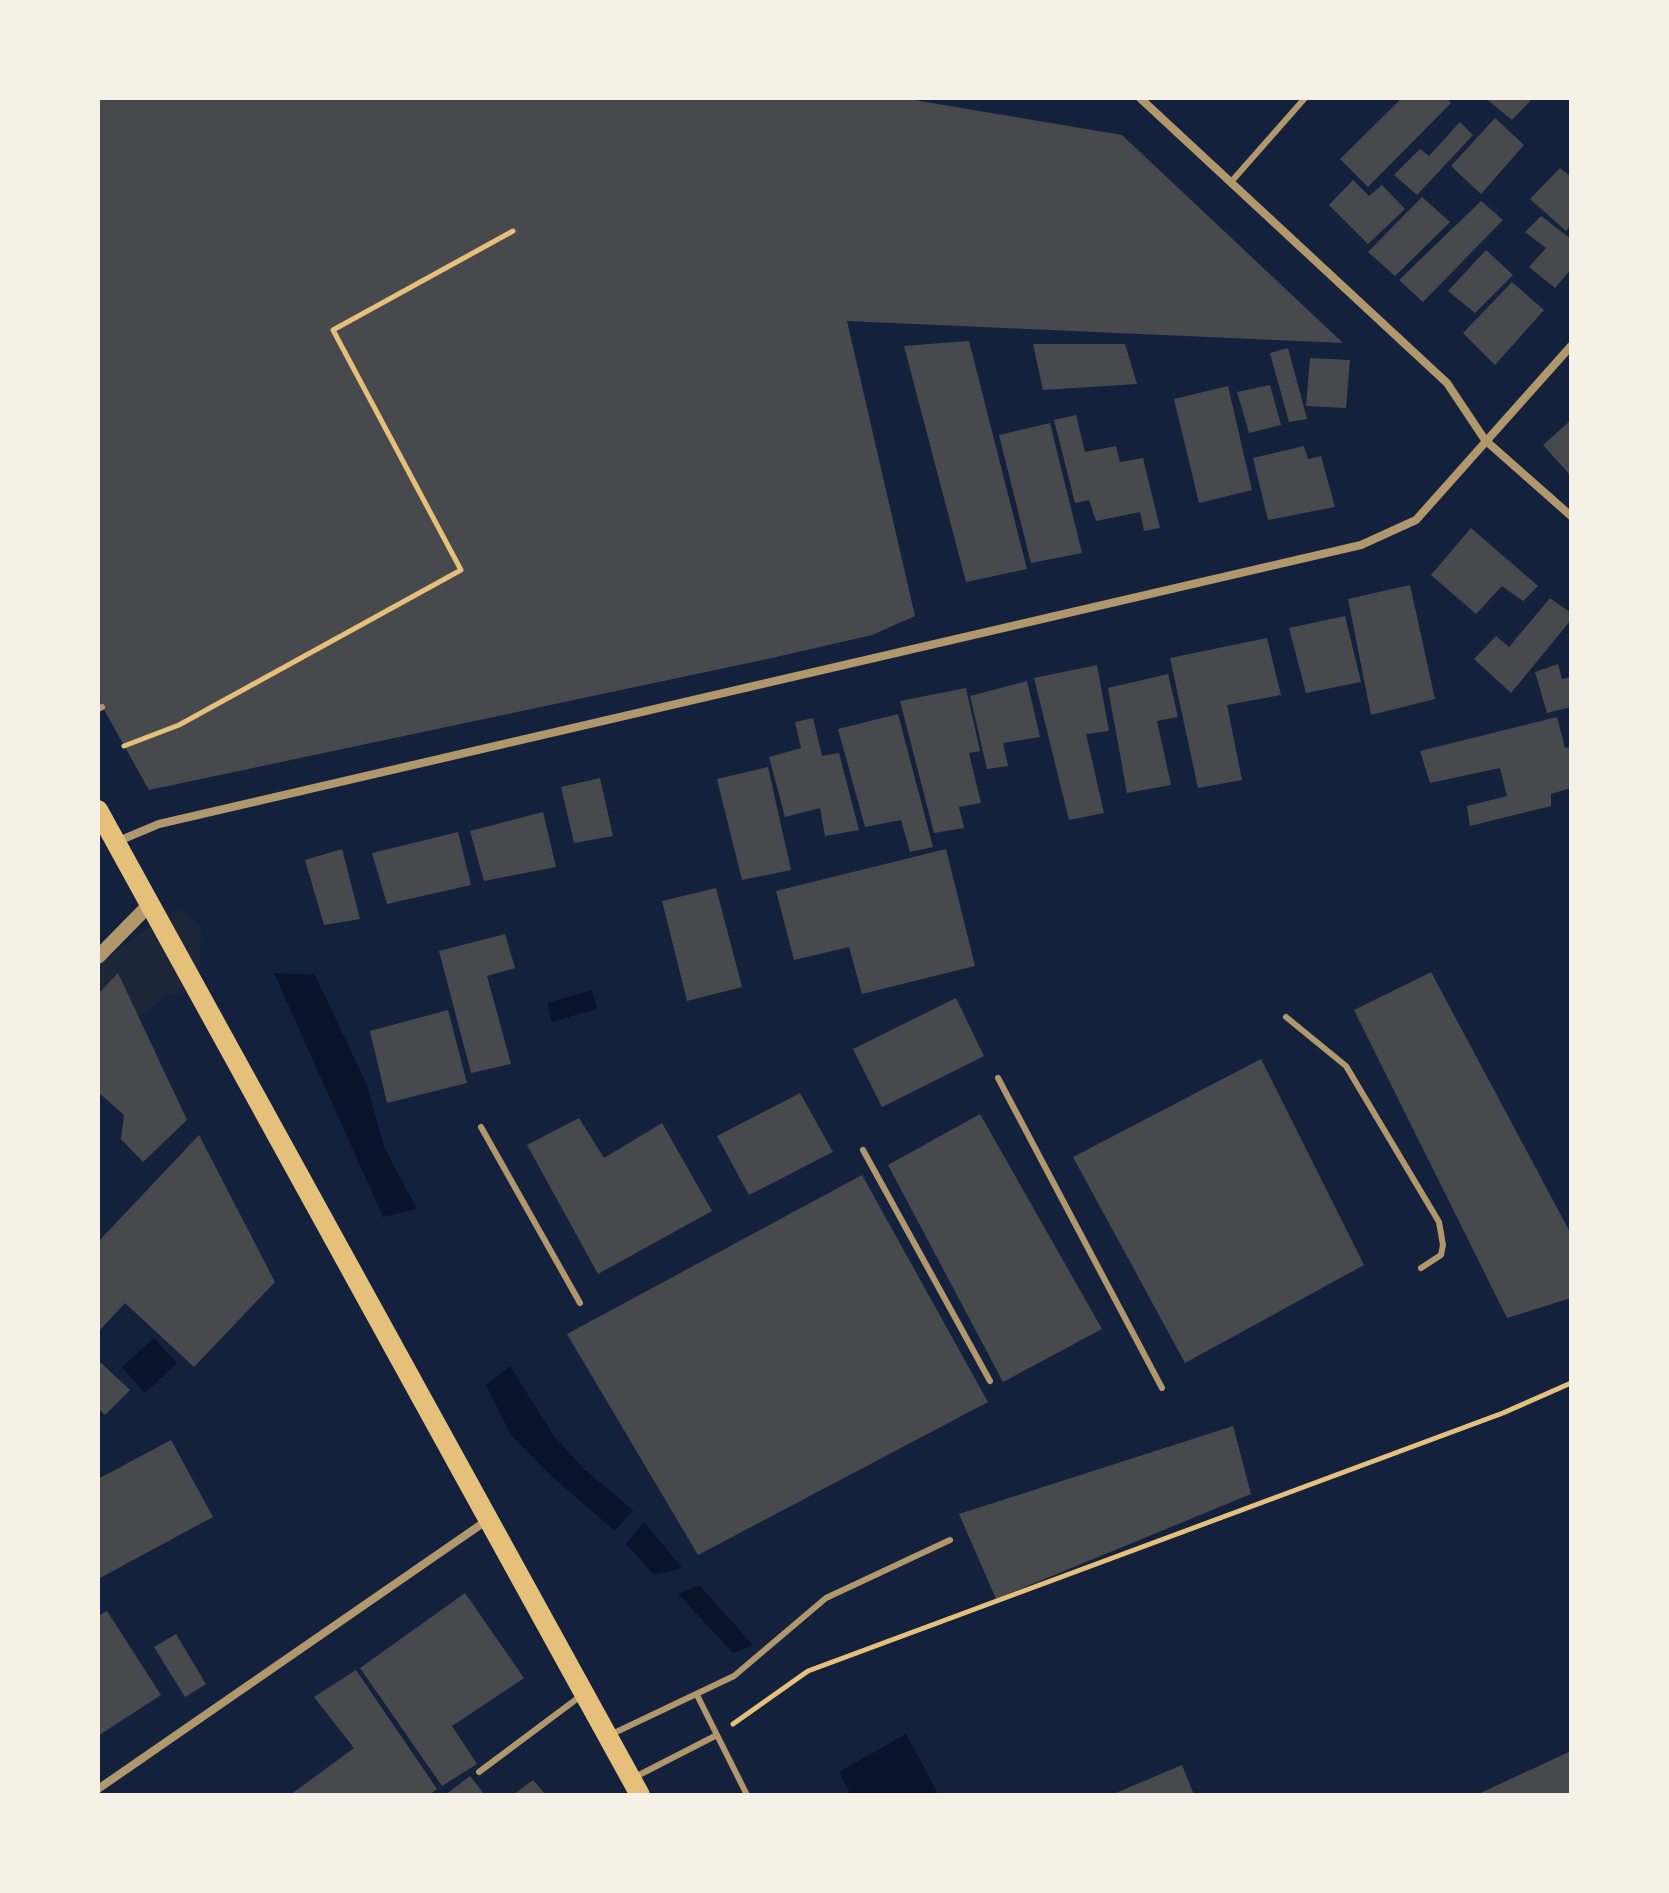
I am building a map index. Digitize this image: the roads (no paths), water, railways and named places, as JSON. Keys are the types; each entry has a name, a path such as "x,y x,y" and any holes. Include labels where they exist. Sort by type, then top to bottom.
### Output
{"main road":[{"path":"98,810 636,1787"}],"street":[{"path":"1140,98 1447,383 1485,440 1571,516"},
{"path":"115,842 159,824 1361,545 1416,520 1571,346"},
{"path":"98,957 149,905"},
{"path":"98,1789 490,1518"}],"lane":[{"path":"1231,182 1305,98"},
{"path":"1286,1017 1346,1066 1439,1222 1443,1245 1441,1255 1421,1268"},
{"path":"998,1078 1162,1388"},
{"path":"481,1127 580,1303"},
{"path":"863,1150 990,1381"},
{"path":"608,1736 734,1676 826,1598 950,1540"},
{"path":"479,1772 585,1693"},
{"path":"697,1695 747,1795"},
{"path":"636,1787 717,1735"}]}
